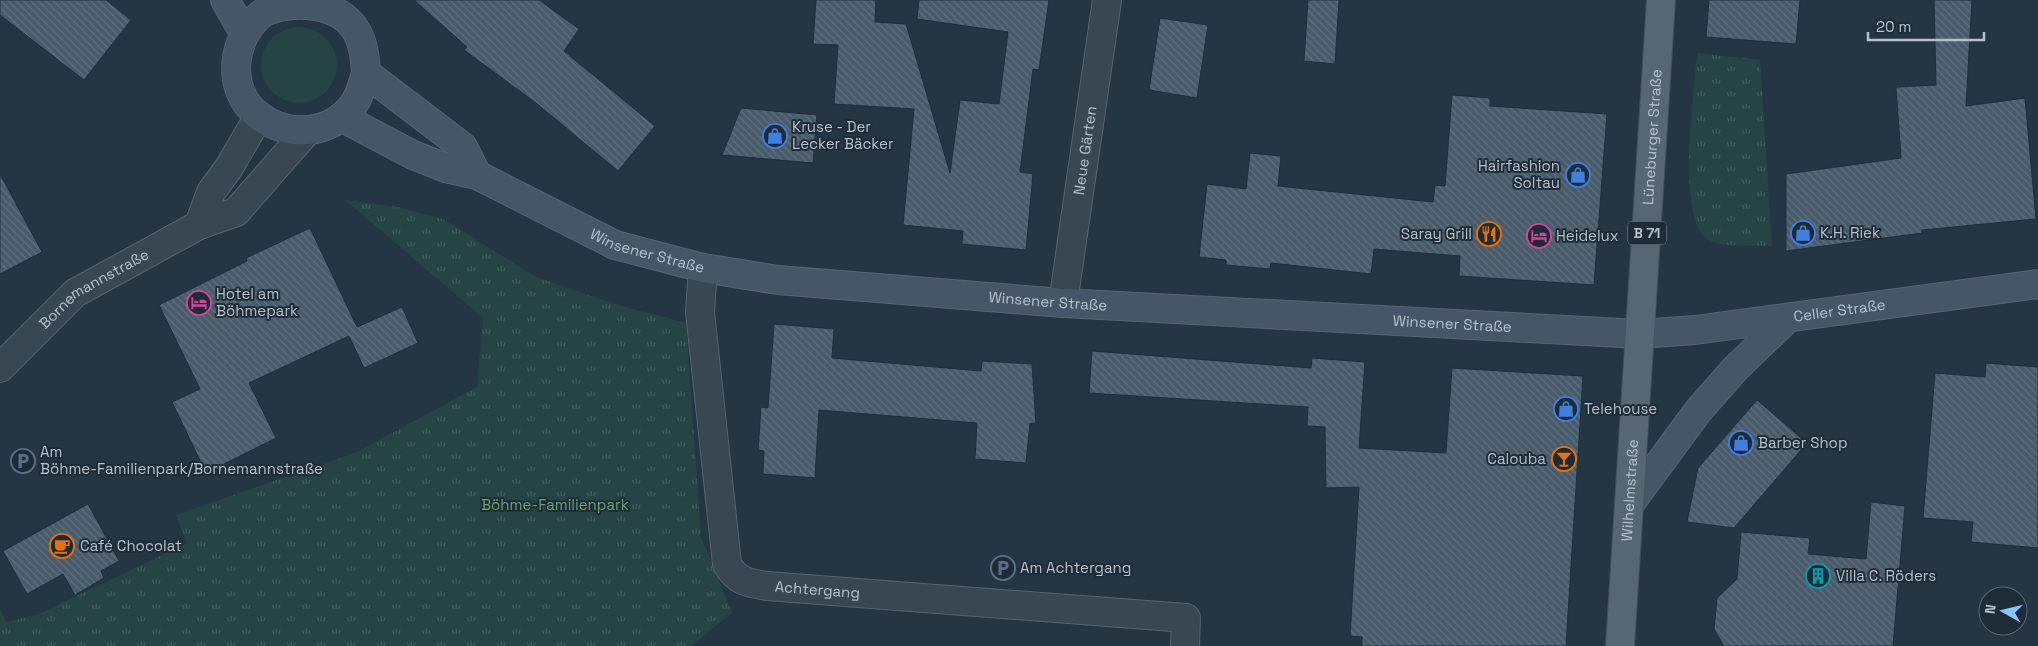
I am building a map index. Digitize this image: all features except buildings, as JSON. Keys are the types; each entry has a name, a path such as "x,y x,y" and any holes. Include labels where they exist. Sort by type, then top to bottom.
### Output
{"main road":[{"path":"225,0 244,33"},
{"name":"Lüneburger Straße","path":"1640,334 1661,0"},
{"path":"285,1 327,3 343,16 356,32 364,52 366,73 362,89 354,104 341,117 326,126 308,131 282,128 259,116 246,103 239,86 236,68 237,50 244,33 255,19 269,8 285,1"},
{"path":"366,73 463,147 477,175"},
{"name":"Winsener Straße","path":"341,117 413,155 446,168 477,175 615,245 703,268 778,280 1063,303 1640,334"},
{"name":"Celler Straße","path":"1640,334 1695,330 2038,284"},
{"path":"1629,505 1698,411 1736,368 1788,318"},
{"name":"Wilhelmstraße","path":"1620,646 1640,334"}],"street":[{"name":"Neue Gärten","path":"1063,303 1106,0"},
{"path":"198,225 211,192 228,169 259,116"},
{"name":"Bornemannstraße","path":"0,368 75,292 198,225 236,212 308,131"},
{"name":"Achtergang","path":"703,268 700,312 727,564 733,575 746,583 767,586 1186,618 1185,646"}],"green space":[{"path":"299,27 313,30 326,38 334,51 337,65 334,79 326,92 313,100 299,103 285,100 272,92 264,79 261,65 264,51 272,38 285,30"},
{"path":"1697,53 1760,60 1772,246 1737,246 1711,241 1705,237 1696,223 1689,178 1689,150"},
{"name":"Böhme-Familienpark","path":"345,200 398,207 443,219 536,277 618,305 686,323 701,537 732,613 691,646 0,646 0,608 6,622 37,615 187,543 176,515 357,452 477,387 483,318"}],"place":[{"name":"Kruse - Der Lecker Bäcker","path":"775,136"},
{"name":"Hairfashion Soltau","path":"1578,175"},
{"name":"K.H. Riek","path":"1803,233"},
{"name":"Saray Grill","path":"1489,234"},
{"name":"Heidelux","path":"1539,236"},
{"name":"Hotel am Böhmepark","path":"199,303"},
{"name":"Telehouse","path":"1566,409"},
{"name":"Barber Shop","path":"1741,443"},
{"name":"Calouba","path":"1564,459"},
{"name":"Am Böhme-Familienpark/Bornemannstraße","path":"23,461"},
{"name":"Café Chocolat","path":"62,546"},
{"name":"Am Achtergang","path":"1003,568"},
{"name":"Villa C. Röders","path":"1818,576"}]}
